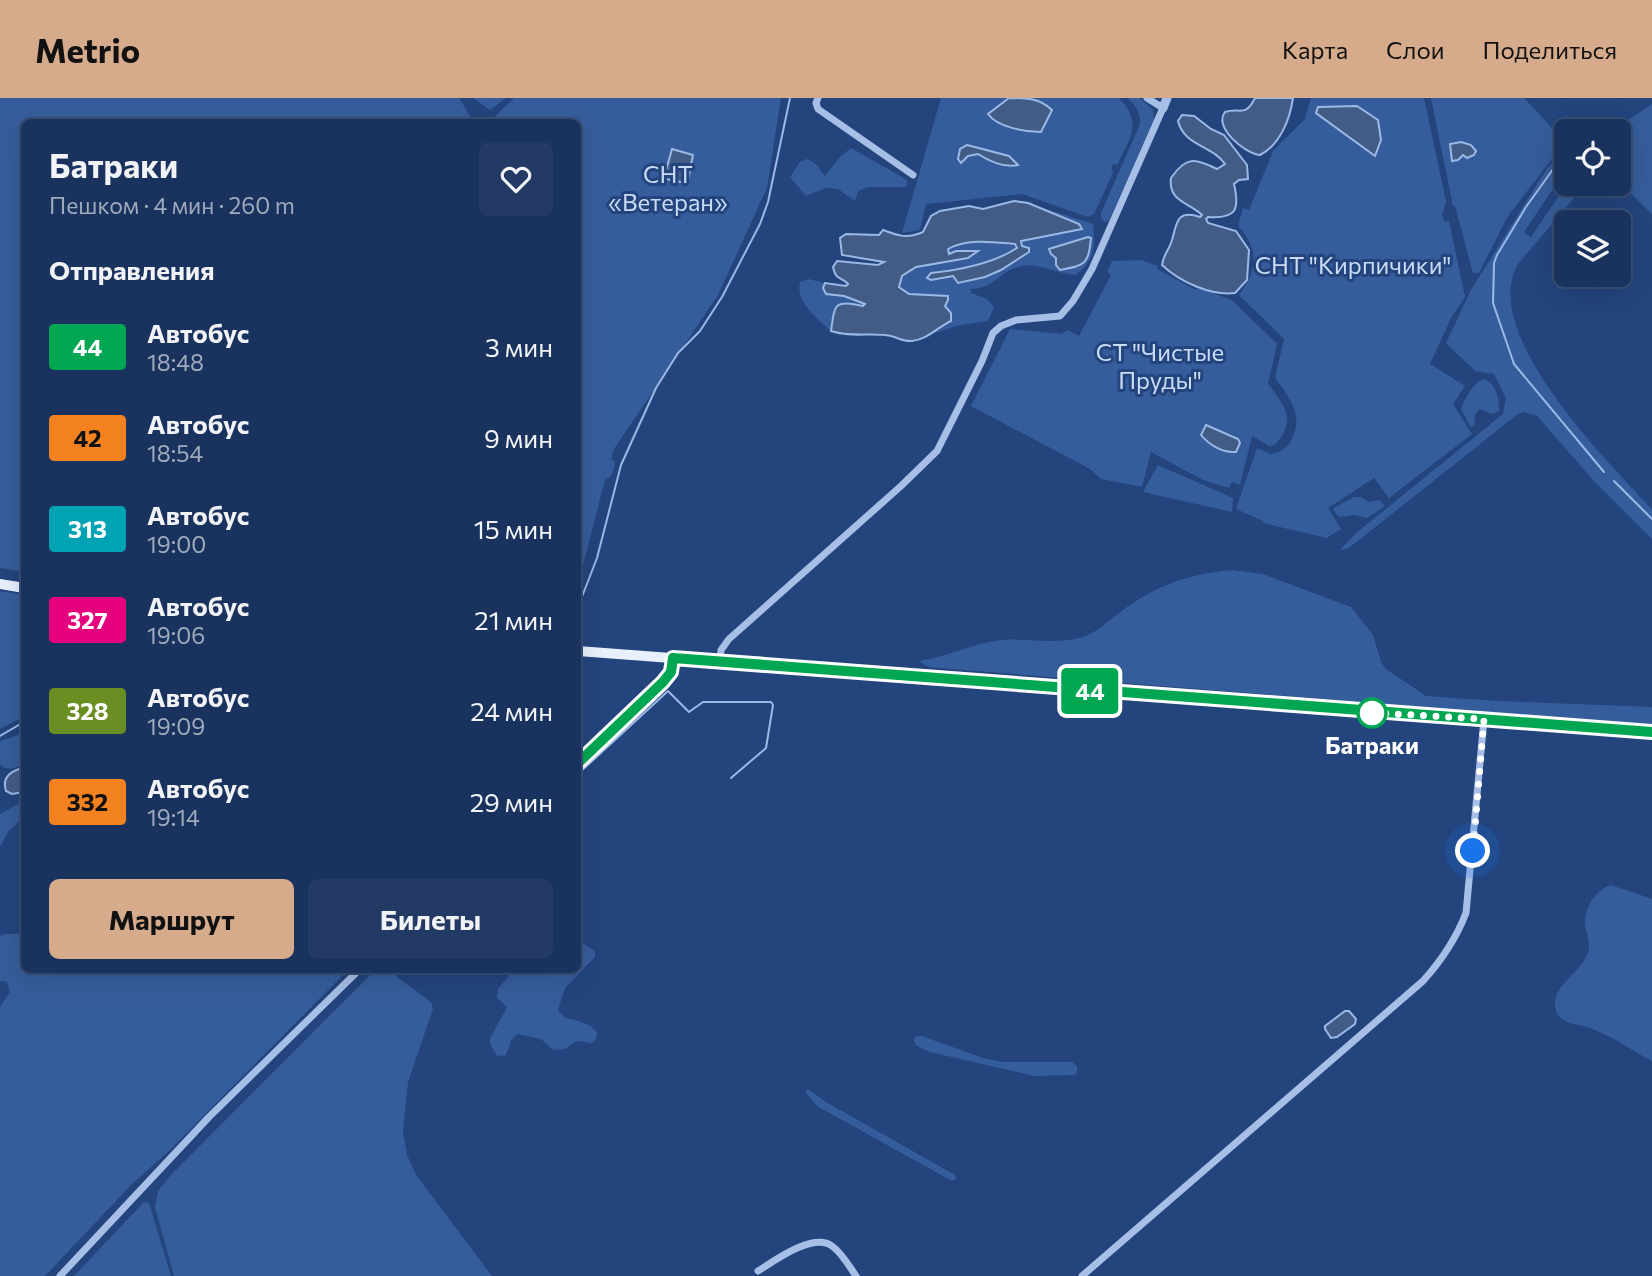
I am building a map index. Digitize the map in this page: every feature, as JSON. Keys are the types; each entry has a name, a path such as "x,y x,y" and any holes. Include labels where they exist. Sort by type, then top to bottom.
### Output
{"main road":[{"path":"0,584 21,588"},
{"path":"581,651 1652,732"}],"street":[{"path":"1147,98 1163,108"},
{"path":"720,662 721,650 729,639 937,451 982,361 993,332 1016,320 1060,316 1073,301 1092,269 1167,98"},
{"path":"817,101 818,108 913,175"},
{"path":"581,760 663,682 671,672 673,658"},
{"path":"1082,1276 1423,981 1437,965 1459,932 1466,913 1484,719"},
{"path":"60,1276 209,1117 356,973"},
{"path":"758,1271 804,1245 817,1241 833,1246 856,1276"}],"green space":[{"path":"0,98 459,98 472,119 21,119 21,572 0,568"},
{"path":"473,98 506,98 490,110"},
{"name":"СНТ «Ветеран»","path":"514,98 781,98 767,188 718,295 614,449 611,459 615,462 614,468 605,480 581,573 581,119 492,119"},
{"path":"941,98 1119,98 1131,115 1132,131 1117,165 1113,164 1111,168 1113,173 1094,214 1088,217 1022,194 926,204 920,230 902,233"},
{"path":"1127,98 1140,98 1153,110 1154,119 1109,220 1105,222 1101,219 1101,213 1140,124 1137,109"},
{"name":"СНТ \"Кирпичики\"","path":"1311,98 1424,98 1446,201 1442,216 1445,222 1449,221 1465,297 1451,318 1430,364 1465,386 1453,404 1472,434 1389,498 1374,478 1328,508 1341,529 1327,538 1263,523 1236,509 1257,448 1270,454 1283,450 1292,439 1296,422 1293,407 1275,378 1284,339 1239,295 1250,277 1254,260 1250,243 1238,226 1243,208 1249,210 1273,151 1305,119"},
{"path":"1431,98 1524,98 1554,130 1554,156 1508,216 1479,273 1473,273 1453,206"},
{"path":"1652,104 1652,214 1631,194 1630,119"},
{"path":"851,148 907,180 906,187 868,187 858,191 855,201 838,189 826,188 806,196 790,177 800,162 807,159 816,164 825,176"},
{"path":"1554,161 1554,187 1524,232 1531,237 1559,196 1576,196 1564,210 1554,210 1554,222 1518,264 1510,292 1516,325 1531,359 1554,395 1607,461 1652,509 1652,539 1594,481 1537,416 1524,412 1347,549 1340,550 1355,534 1503,414 1506,398 1494,374 1475,371 1446,343 1471,290"},
{"path":"1028,203 1093,224 1094,246 1086,265 1075,275 1030,265 1015,268 990,284 970,289 971,293 987,299 994,307 988,321 960,325 929,335 945,324 948,296 909,294 899,287 901,277 916,267 968,258 948,254 948,250 963,244 998,242 1014,244 1017,248 973,267 931,273 927,277 1017,259 1028,253 1021,241 1035,236 1050,236 1053,214"},
{"name":"СТ \"Чистые Пруды\"","path":"1141,260 1158,266 1157,269 1196,290 1198,288 1232,300 1277,344 1268,384 1286,413 1286,428 1275,445 1269,446 1252,436 1240,485 1232,482 1229,488 1203,480 1151,452 1142,487 1101,479 1090,469 971,406 1010,329 1061,334 1068,330 1079,336 1111,275 1107,272 1112,261"},
{"path":"808,279 825,283 823,288 827,294 866,303 863,306 844,302 834,309 831,331 804,303 799,289 800,282"},
{"path":"1483,379 1494,387 1499,411 1493,414 1479,409 1471,428 1461,409 1470,392"},
{"path":"1158,465 1233,498 1232,512 1143,492"},
{"path":"1354,497 1361,497 1369,502 1380,500 1385,506 1367,518 1355,515 1339,517 1334,508"},
{"path":"1232,570 1263,574 1351,607 1373,635 1381,662 1386,669 1426,696 1652,707 1652,726 928,667 919,661 1002,640 1063,641 1083,637 1140,599 1165,586 1190,577"},
{"path":"0,591 21,594 21,718 0,729"},
{"path":"21,734 21,765 6,768 0,764 0,741"},
{"path":"21,803 21,820 8,832 0,847 0,814"},
{"path":"1611,885 1652,899 1652,1061 1602,1033 1565,1021 1557,1013 1557,995 1581,965 1589,948 1585,922 1590,904 1597,894"},
{"path":"21,934 21,973 345,973 167,1153 133,1183 45,1276 0,1276 0,1007 10,992 7,982 0,981 0,936"},
{"path":"581,942 595,951 595,957 581,971"},
{"path":"372,973 392,973 431,1002 433,1009 408,1082 403,1131 407,1155 416,1175 492,1276 174,1276 155,1207 158,1191"},
{"path":"511,973 580,973 565,988 558,1010 565,1018 582,1022 594,1029 597,1032 596,1039 592,1043 577,1041 565,1049 556,1050 541,1039 517,1034 506,1055 497,1056 490,1039 507,1007 497,998 498,989"},
{"path":"922,1036 1002,1062 1072,1062 1077,1066 1077,1072 1075,1075 1034,1076 930,1052 917,1046 914,1041 915,1037"},
{"path":"808,1089 826,1102 955,1175 956,1179 952,1181 817,1106 805,1092"},
{"path":"144,1202 149,1203 171,1276 74,1276"}],"shaded area":[{"path":"1009,98 1038,101 1052,110 1041,132 1020,130 992,119 988,114"},
{"path":"1255,98 1293,98 1283,131 1273,145 1260,155 1246,150 1232,138 1223,125 1222,118 1225,112 1245,110"},
{"path":"1357,106 1378,120 1381,140 1375,156 1316,113 1318,107"},
{"path":"1182,115 1194,116 1224,135 1247,165 1248,179 1234,184 1234,211 1225,216 1206,219 1208,223 1236,231 1249,250 1247,280 1235,293 1206,290 1178,277 1162,265 1181,217 1202,215 1176,197 1171,178 1181,166 1191,161 1217,169 1225,164 1186,136 1178,121"},
{"path":"1461,142 1471,145 1476,151 1467,158 1463,155 1452,161 1450,144"},
{"path":"967,145 1009,156 1018,165 997,163 978,154 968,156 961,163 958,159 960,149"},
{"path":"672,149 693,155 685,183 666,179"},
{"path":"1014,201 1028,203 1079,224 1082,229 1021,241 1022,246 1029,248 1029,252 985,277 958,283 953,276 931,280 927,278 931,273 964,268 997,258 1017,248 1015,244 963,243 948,249 949,254 956,251 978,251 968,258 916,267 902,276 899,287 909,294 948,296 945,306 951,313 951,321 923,338 909,341 884,335 831,331 838,306 846,303 863,306 865,304 844,296 826,294 823,288 825,283 848,284 836,274 833,267 837,261 878,265 884,262 842,255 840,238 846,234 879,235 883,230 908,236 923,232 931,216 940,211 969,206 983,209"},
{"path":"1091,238 1087,259 1080,265 1060,270 1049,249"},
{"path":"1206,425 1238,439 1240,443 1236,452 1221,450 1204,439 1201,435"},
{"path":"21,769 21,792 12,794 6,791 5,782 15,770"},
{"path":"1345,1011 1349,1011 1356,1019 1355,1024 1337,1037 1331,1038 1325,1026"}],"waterway":[{"path":"581,599 597,558 621,465 656,388 678,353 700,331 722,297 760,224 768,202 790,98"},
{"path":"1554,168 1497,255 1494,263 1493,303 1514,364 1604,472"},
{"path":"1614,481 1652,519"},
{"path":"581,771 668,691 689,712 703,702 771,702 773,705 766,748 731,778"},
{"path":"0,736 21,724"}],"bus line":[{"name":"44","path":"581,760 663,682 671,672 673,658 1332,710 1652,732"}],"place":[{"name":"Батраки","path":"1372,713"}],"route":[{"path":"1372,713 1360,712 1484,719 1473,851"}]}
